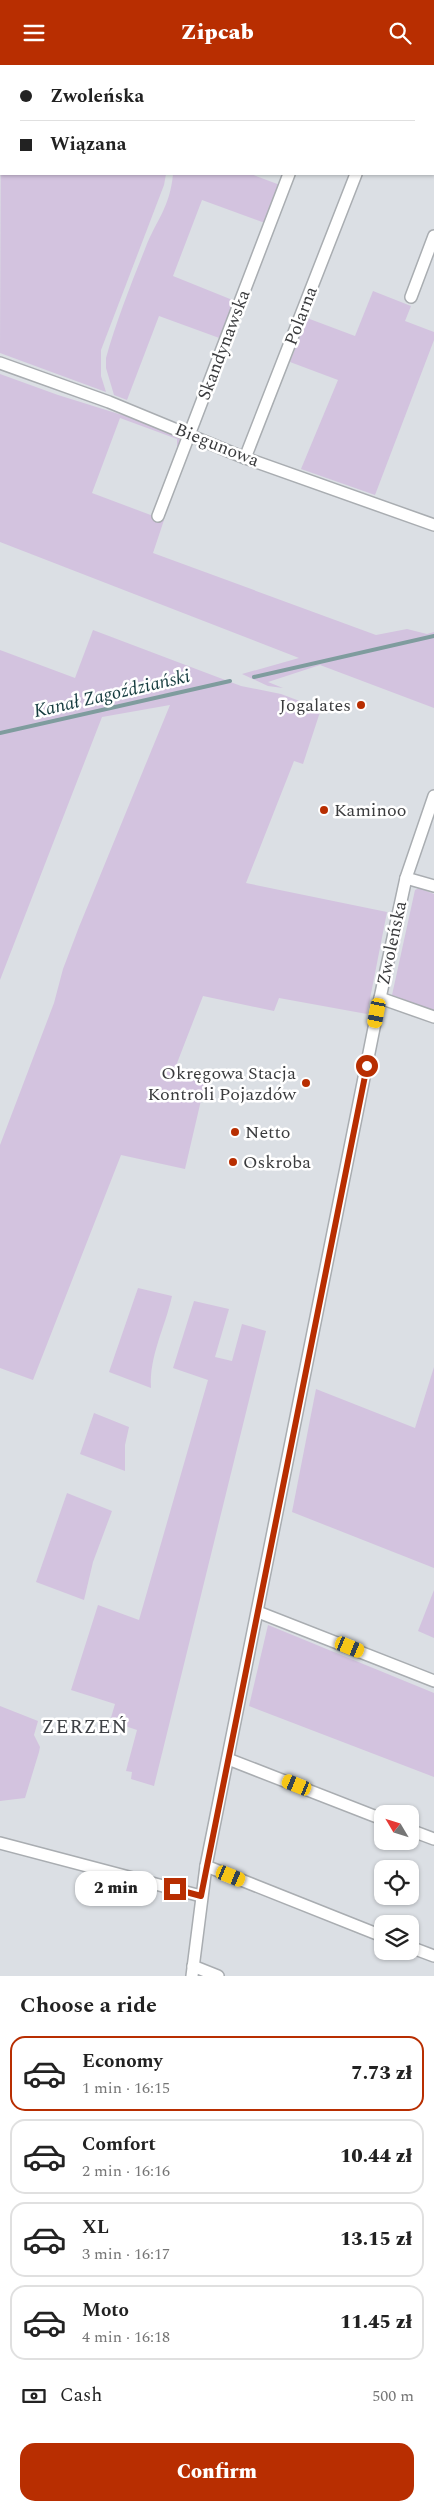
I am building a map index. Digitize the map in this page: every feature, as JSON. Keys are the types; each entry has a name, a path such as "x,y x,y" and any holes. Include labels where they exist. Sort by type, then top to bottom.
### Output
{"street":[{"name":"Skandynawska","path":"158,516 289,175"},
{"name":"Polarna","path":"245,458 356,175"},
{"path":"411,297 434,236"},
{"name":"Biegunowa","path":"0,363 179,430 189,437 245,458 434,525"},
{"name":"Zwoleńska","path":"193,1971 206,1866 380,998 406,878 434,796"},
{"path":"406,878 434,886"},
{"path":"380,998 434,1017"},
{"path":"258,1612 434,1681"},
{"path":"228,1759 374,1816"},
{"path":"419,1833 434,1839"},
{"path":"0,1843 201,1896"},
{"path":"206,1866 374,1933"},
{"path":"419,1950 434,1956"},
{"path":"193,1971 218,1976"}],"shaded area":[{"path":"1,175 166,175 164,185 101,350 101,376 106,392 0,353"},
{"path":"173,175 254,175 280,185 265,223 202,200 173,276 235,301 222,339 159,316 127,400 114,395 106,368 106,358 134,276 149,239 166,205"},
{"path":"373,291 411,306 405,321 434,332 434,340 375,495 301,469 338,380 290,362 307,318 355,336"},
{"path":"0,374 58,395 151,424 183,438 180,449 177,447 177,439 120,418 92,493 164,520 153,553 376,635 407,629 427,634 434,632 434,708 320,665 268,682 283,688 268,686 242,674 299,658 0,542"},
{"path":"93,630 241,686 281,694 321,709 303,764 294,761 246,883 387,912 367,1014 279,998 274,1011 203,996 172,1076 205,1083 185,1169 121,1155 33,1380 0,1368 0,1145 54,1003 63,969 79,927 170,705 102,717 0,980 0,650 75,678"},
{"path":"419,888 434,894 434,1011 392,995 415,890"},
{"path":"138,1288 172,1296 152,1365 151,1388 109,1372"},
{"path":"194,1301 229,1309 215,1357 232,1361 242,1324 266,1331 154,1786 131,1779 132,1772 126,1771 137,1730 110,1721 115,1704 71,1690 98,1605 139,1620 208,1380 173,1368"},
{"path":"434,1367 434,1568 292,1512 316,1389 415,1428"},
{"path":"94,1413 129,1427 125,1445 125,1471 80,1454"},
{"path":"67,1493 112,1511 93,1562 84,1600 36,1582"},
{"path":"434,1590 434,1638 418,1631"},
{"path":"268,1625 434,1693 434,1777 249,1706"},
{"path":"0,1706 38,1721 34,1735 40,1747 25,1798 0,1801"}],"waterway":[{"name":"Kanał Zagoździański","path":"254,677 434,636"},
{"name":"Kanał Zagoździański","path":"0,733 230,681"}],"place":[{"name":"Jogalates","path":"361,705"},
{"name":"Kaminoo","path":"324,810"},
{"name":"Okręgowa Stacja Kontroli Pojazdów","path":"306,1083"},
{"name":"Netto","path":"235,1132"},
{"name":"Oskroba","path":"233,1162"}],"district":[{"name":"ZERZEŃ","path":"85,1727"}],"route":[{"path":"175,1889 201,1896 367,1066"}]}
